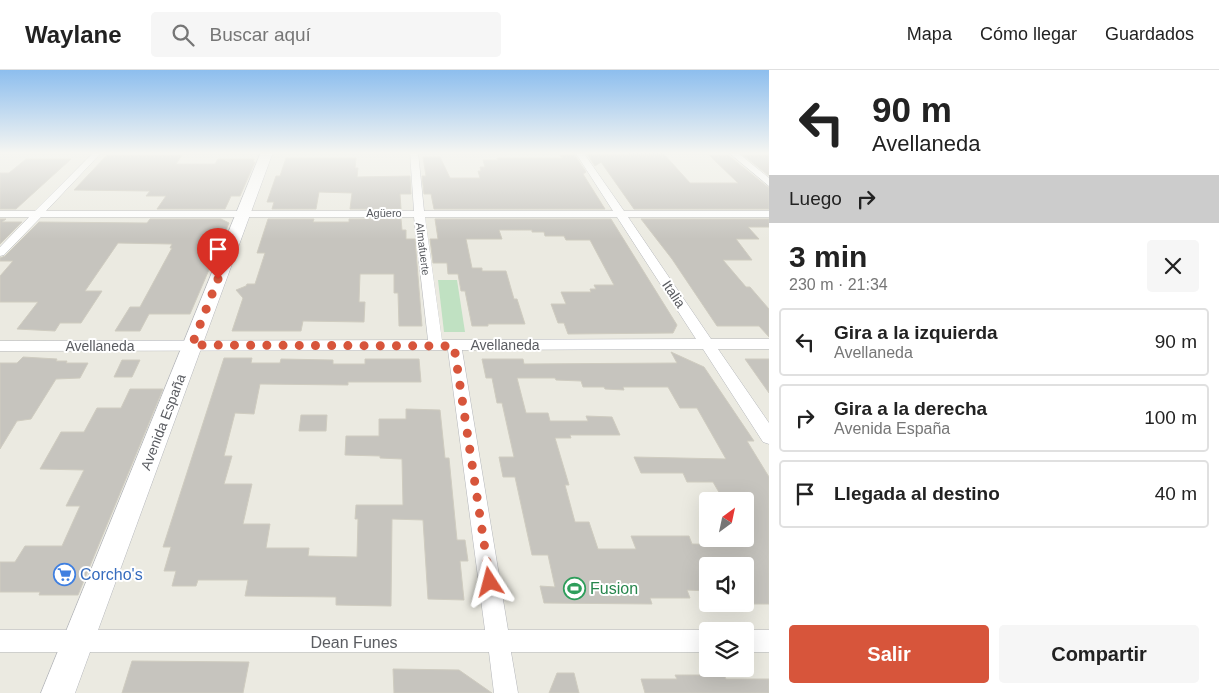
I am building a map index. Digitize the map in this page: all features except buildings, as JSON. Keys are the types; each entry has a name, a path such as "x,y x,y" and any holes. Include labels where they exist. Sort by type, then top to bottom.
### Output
{"main road":[{"name":"Avenida España","path":"58,693 256,181"}],"street":[{"path":"0,253 69,181"},
{"name":"Almafuerte","path":"416,181 419,213 445,346 506,693"},
{"name":"Italia","path":"598,181 769,437"},
{"name":"Agüero","path":"0,214 769,214"},
{"name":"Avellaneda","path":"0,346 769,344"},
{"path":"754,641 769,640"},
{"name":"Dean Funes","path":"0,641 699,641"}],"green space":[{"path":"438,280 457,280 465,332 444,332"}],"place":[{"name":"Corcho's","path":"64,574"},
{"name":"Fusion","path":"574,588"}],"route":[{"path":"218,279 192,345 454,346 490,582"}]}
